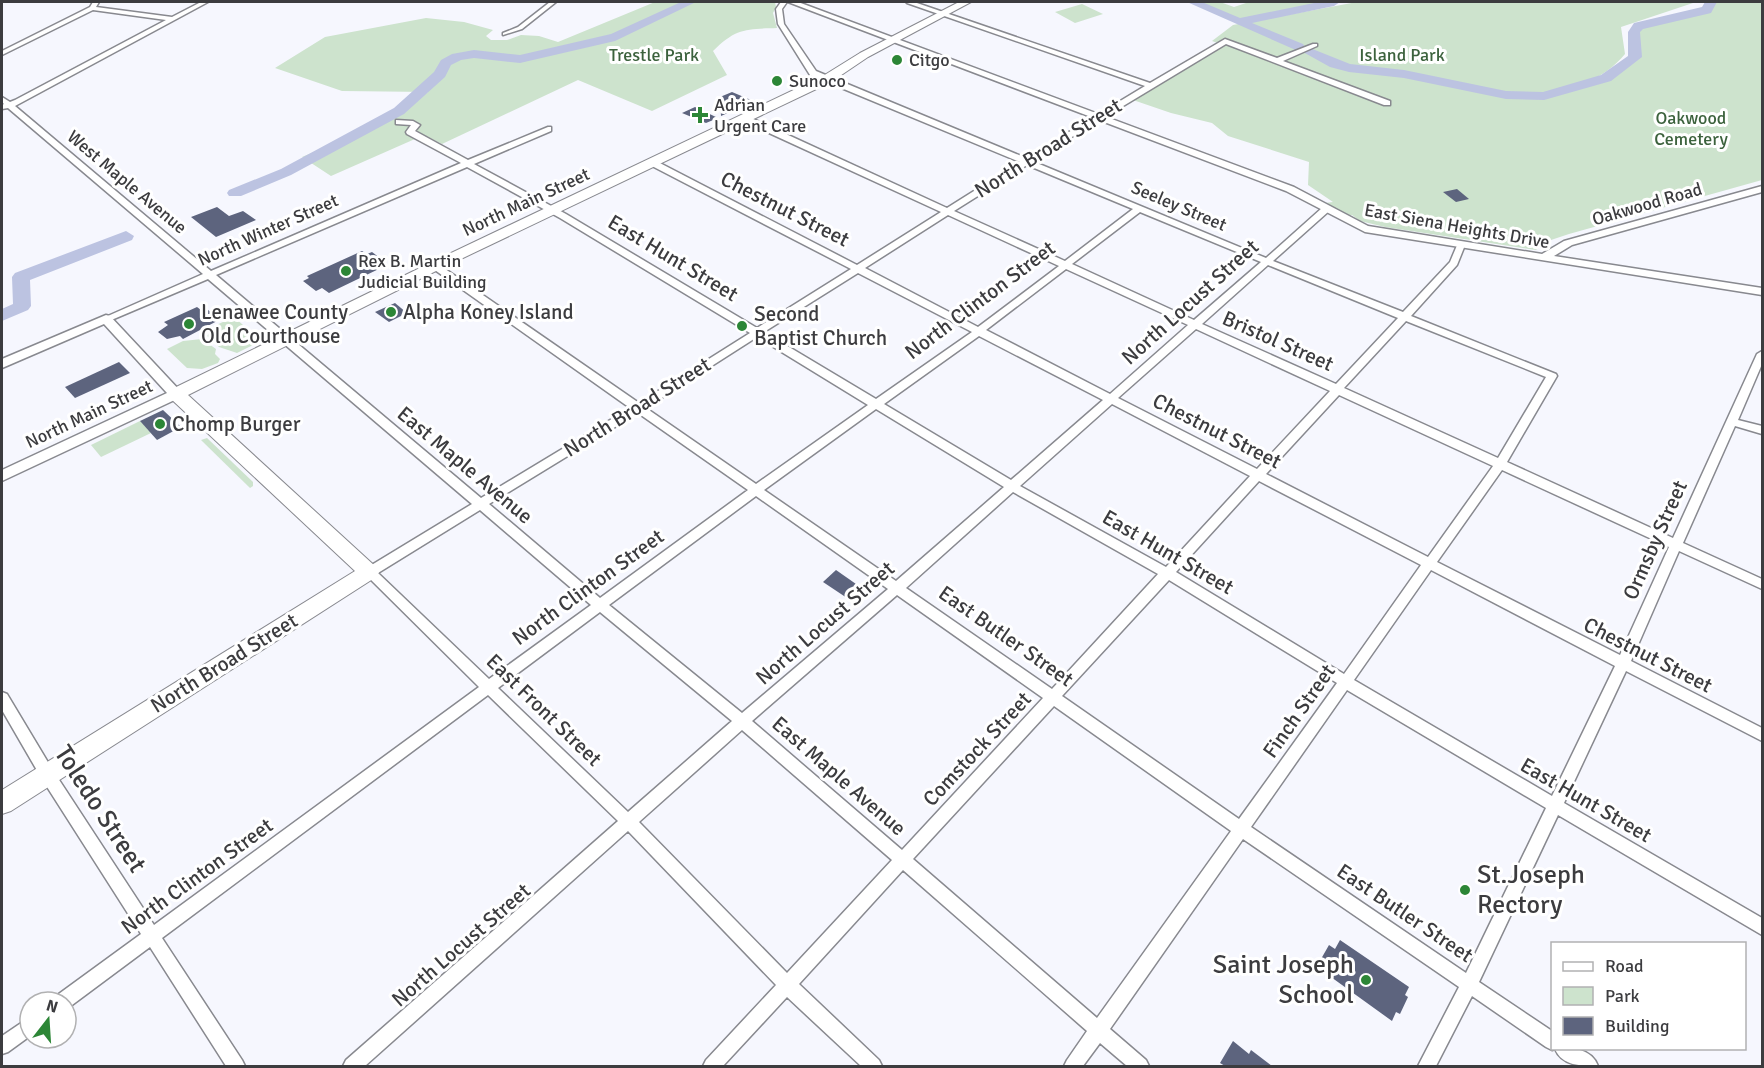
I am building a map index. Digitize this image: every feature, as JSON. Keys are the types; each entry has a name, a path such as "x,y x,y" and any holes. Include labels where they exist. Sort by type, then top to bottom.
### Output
{"main road":[{"name":"North Main Street","path":"176,394 435,266 746,119 827,78 892,39 966,2"},
{"name":"East Front Street","path":"176,394 369,572"},
{"name":"North Broad Street","path":"2,803 369,572"}],"street":[{"path":"5,106 204,2"},
{"path":"506,34 520,28 553,2"},
{"name":"Seeley Street","path":"784,2 779,9 781,24 813,73 1266,261 1552,376"},
{"name":"East Siena Heights Drive","path":"792,2 1290,189 1325,210 1365,229 1762,292"},
{"path":"909,2 1149,85"},
{"path":"2,52 94,5 172,19"},
{"name":"North Broad Street","path":"369,572 638,408 1149,85 1225,41 1388,104"},
{"path":"1277,61 1315,45"},
{"name":"West Maple Avenue","path":"2,99 5,106 89,172 212,275 284,340"},
{"name":"Bristol Street","path":"746,119 1762,584"},
{"name":"East Hunt Street","path":"399,122 413,123 416,125 410,132 554,210 1012,486 1168,574 1762,927"},
{"name":"North Winter Street","path":"2,364 548,129"},
{"name":"Chestnut Street","path":"653,163 1762,735"},
{"name":"Oakwood Road","path":"1544,257 1568,243 1762,189"},
{"name":"North Clinton Street","path":"78,990 756,491 979,331 1140,208"},
{"name":"North Locust Street","path":"352,1066 1325,210"},
{"name":"Comstock Street","path":"712,1066 1405,317 1454,263 1461,245"},
{"name":"East Butler Street","path":"435,266 756,491 1551,1040"},
{"path":"106,319 176,394"},
{"name":"East Maple Avenue","path":"284,340 742,721 1140,1066"},
{"name":"Ormsby Street","path":"1427,1066 1623,664 1762,354"},
{"name":"Finch Street","path":"1074,1066 1500,464 1552,376"},
{"name":"North Main Street","path":"2,476 176,394"},
{"path":"1732,422 1762,430"},
{"name":"East Front Street","path":"369,572 629,823 787,985 873,1066"},
{"name":"Toledo Street","path":"2,698 47,774 236,1066"},
{"path":"2,1046 18,1035"},
{"path":"1566,1050 1589,1066"}],"green space":[{"name":"Trestle Park","path":"655,2 775,2 776,7 773,13 777,28 742,31 728,38 713,51 727,75 652,111 578,80 442,144 424,135 331,176 302,157 392,119 428,92 342,91 275,68 325,37 426,18 464,22 493,30 486,36 491,40 507,40 521,35 539,36 558,42"},
{"path":"1193,2 1220,2 1234,7 1249,2 1334,2 1255,20 1239,21"},
{"path":"1357,2 1696,2 1621,27 1625,54 1617,63 1597,77 1573,88 1537,95 1548,95 1589,85 1626,64 1635,57 1634,32 1638,26 1707,10 1711,2 1762,2 1762,180 1569,234 1551,240 1536,250 1385,227 1360,221 1352,215 1344,218 1325,203 1333,202 1308,185 1309,162 1228,136 1212,123 1171,113 1133,100 1223,45 1212,41 1233,25"},
{"path":"1082,4 1103,14 1075,23 1055,12"},
{"path":"234,317 261,341 237,353 219,347 207,336 214,326"},
{"path":"202,339 216,349 215,354 220,359 218,363 202,369 187,368 167,349 183,341"},
{"path":"140,421 151,433 101,457 91,445"},
{"path":"207,438 253,482 253,486 250,488 201,440"}],"building":[{"path":"732,92 751,100 747,101 750,103 721,116 720,97"},
{"name":"Adrian Urgent Care","path":"695,107 718,118 706,123 682,113"},
{"path":"1457,189 1469,199 1456,202 1443,192"},
{"path":"217,207 229,216 243,211 256,220 216,237 191,217"},
{"name":"Rex B. Martin Judicial Building","path":"362,251 367,254 372,252 384,261 381,263 385,266 329,293 322,288 316,291 303,281 309,278 307,276"},
{"name":"Alpha Koney Island","path":"395,303 407,313 389,322 375,312"},
{"name":"Lenawee County Old Courthouse","path":"197,307 201,310 206,308 219,320 183,339 180,336 167,339 158,332 168,325 164,322"},
{"path":"119,362 130,373 75,398 65,387"},
{"name":"Chomp Burger","path":"163,410 181,427 157,440 140,421"},
{"path":"836,570 866,591 853,602 823,582"},
{"name":"Saint Joseph School","path":"1340,940 1409,987 1405,995 1408,997 1400,1014 1396,1012 1392,1021 1324,972 1328,964 1321,959 1329,945 1335,949"},
{"path":"1233,1041 1249,1054 1251,1050 1272,1066 1225,1066 1220,1063"}],"waterway":[{"path":"235,193 286,172 399,111 440,74 446,63 457,57 474,54 520,59 615,37 690,2"},
{"path":"1193,2 1298,47"},
{"path":"1241,21 1334,2"},
{"path":"1310,52 1349,68 1404,74 1506,95 1544,96 1606,78 1635,57 1634,32 1638,26 1707,10 1711,2"},
{"path":"2,316 22,306 21,277 126,236"}],"place":[{"name":"Citgo","path":"897,60"},
{"name":"Sunoco","path":"777,81"},
{"name":"Adrian Urgent Care","path":"700,115"},
{"name":"Rex B. Martin Judicial Building","path":"346,271"},
{"name":"Alpha Koney Island","path":"391,312"},
{"name":"Lenawee County Old Courthouse","path":"189,324"},
{"name":"Second Baptist Church","path":"742,326"},
{"name":"Chomp Burger","path":"160,424"},
{"name":"St.Joseph Rectory","path":"1465,890"},
{"name":"Saint Joseph School","path":"1366,980"}],"park label":[{"name":"Island Park","path":"1402,55"},
{"name":"Oakwood Cemetery","path":"1691,128"}]}
